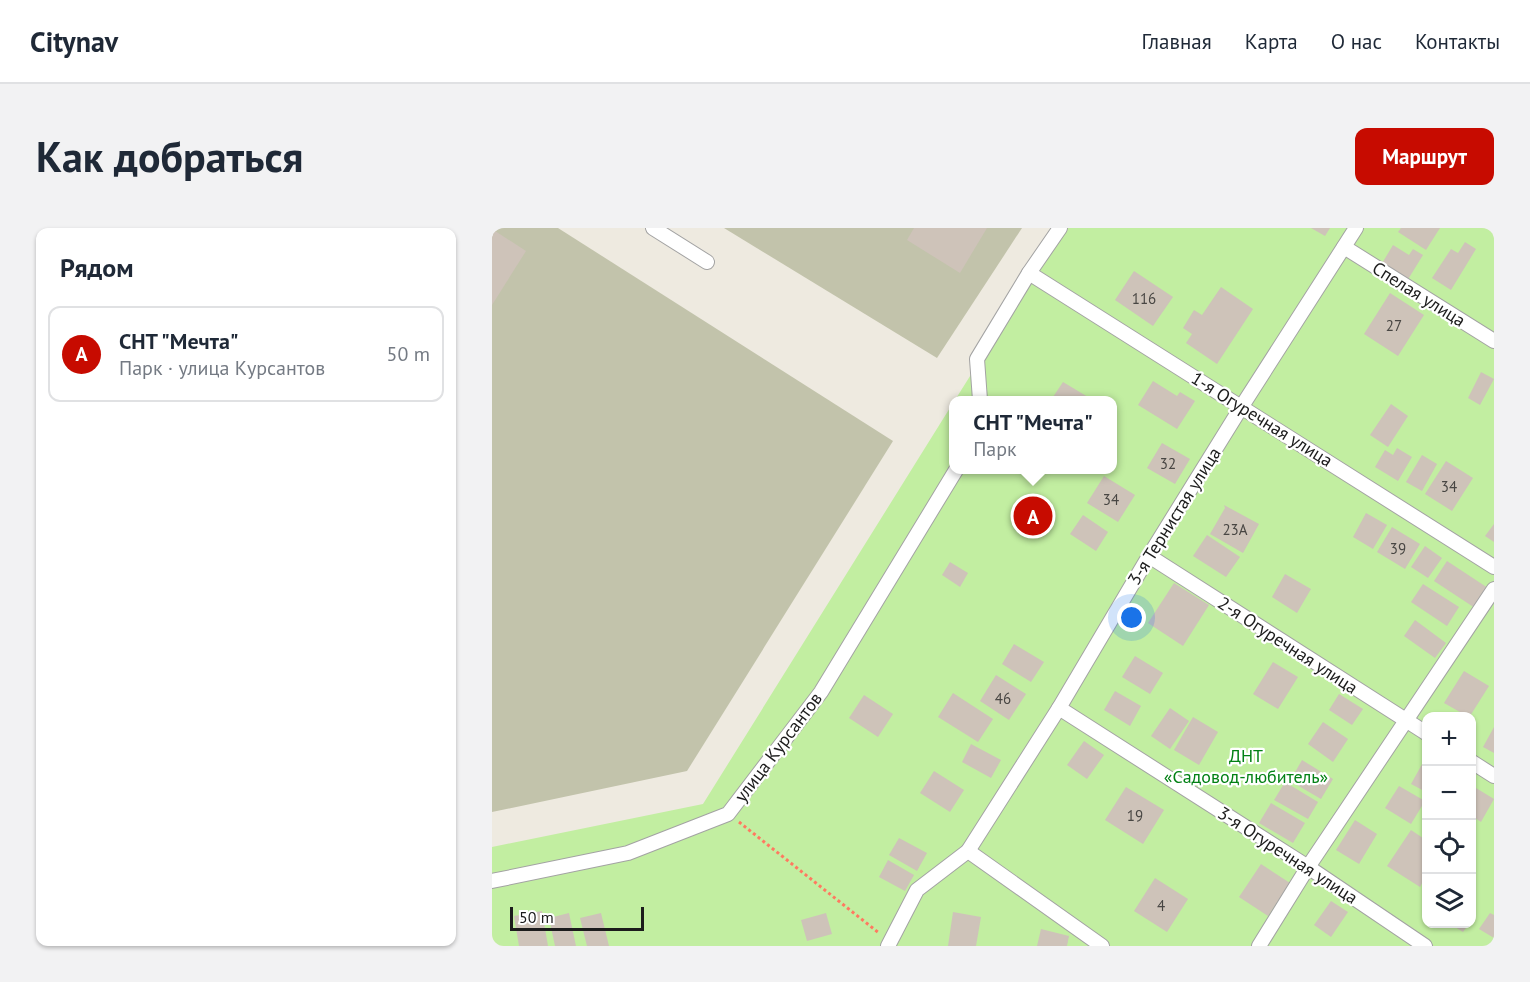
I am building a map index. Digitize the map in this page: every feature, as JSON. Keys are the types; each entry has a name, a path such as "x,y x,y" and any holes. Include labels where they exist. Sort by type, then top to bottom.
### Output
{"street":[{"path":"653,228 707,262"},
{"path":"980,396 977,359 1029,273 1060,228"},
{"name":"3-я Тернистая улица","path":"889,944 917,890 968,851 1059,708 1149,556 1242,406 1356,228"},
{"name":"Спелая улица","path":"1344,247 1494,341"},
{"name":"1-я Огуречная улица","path":"1029,273 1494,567"},
{"name":"улица Курсантов","path":"492,881 627,853 728,814 821,692 954,474"},
{"name":"2-я Огуречная улица","path":"1149,556 1422,730"},
{"path":"1259,946 1308,867 1494,590"},
{"name":"3-я Огуречная улица","path":"1059,708 1308,867 1425,946"},
{"path":"1476,765 1494,776"},
{"path":"968,851 1100,946"}],"path":[{"path":"728,814 889,944"}],"shaded area":[{"path":"492,228 558,228 893,441 687,771 492,812"},
{"path":"724,228 1022,228 937,358"}],"green space":[{"name":"ДНТ «Садовод-любитель»","path":"1063,228 1494,228 1494,946 492,946 492,847 703,804 949,409 949,474 1117,474 1117,396 958,396"}],"building":[{"path":"914,228 987,228 960,273 907,240"},
{"path":"1311,228 1330,228 1325,236"},
{"path":"1401,228 1440,228 1426,250 1398,232"},
{"path":"492,229 526,251 492,305"},
{"path":"1465,242 1476,249 1451,290 1432,278 1451,249 1458,253"},
{"path":"1393,245 1409,255 1413,249 1423,255 1407,281 1381,265"},
{"path":"1134,271 1173,297 1153,326 1115,300"},
{"path":"1221,287 1253,309 1217,364 1186,343 1192,334 1183,328 1194,310 1202,315"},
{"path":"1390,293 1424,315 1398,356 1364,334"},
{"path":"1481,372 1494,379 1480,405 1468,398"},
{"path":"1153,381 1177,396 1180,392 1195,401 1177,429 1138,405"},
{"path":"1063,382 1086,396 1054,396"},
{"path":"1391,404 1408,416 1388,447 1370,435"},
{"path":"1162,443 1190,459 1175,484 1147,468"},
{"path":"1397,448 1412,457 1398,481 1375,467 1385,450 1393,455"},
{"path":"1422,455 1437,464 1422,491 1406,482"},
{"path":"1446,461 1473,478 1452,511 1425,494"},
{"path":"1104,476 1135,495 1118,522 1087,503"},
{"path":"1224,505 1259,524 1243,553 1210,534 1225,508"},
{"path":"1366,513 1387,525 1373,549 1353,537"},
{"path":"1083,515 1108,532 1096,551 1070,534"},
{"path":"1494,524 1494,542 1485,536"},
{"path":"1392,527 1420,544 1405,569 1377,552"},
{"path":"1207,535 1240,557 1226,577 1193,556"},
{"path":"1425,546 1442,558 1428,578 1411,567"},
{"path":"1447,561 1488,588 1475,608 1434,581"},
{"path":"950,562 968,573 960,587 942,575"},
{"path":"1285,574 1311,589 1297,613 1272,597"},
{"path":"1174,583 1209,605 1183,646 1148,623"},
{"path":"1423,584 1459,607 1447,626 1411,602"},
{"path":"1415,620 1446,643 1435,658 1404,636"},
{"path":"1014,644 1044,662 1031,682 1002,664"},
{"path":"1135,656 1163,673 1150,694 1122,677"},
{"path":"1273,662 1298,677 1278,709 1253,694"},
{"path":"1464,671 1489,686 1473,712 1460,712 1444,703"},
{"path":"996,675 1026,694 1009,720 980,701"},
{"path":"1115,691 1141,706 1130,726 1104,710"},
{"path":"953,693 993,719 978,742 938,717"},
{"path":"1339,694 1363,709 1352,725 1329,710"},
{"path":"864,695 893,714 878,737 849,718"},
{"path":"1170,708 1189,721 1170,749 1151,736"},
{"path":"1193,717 1218,732 1199,765 1174,750"},
{"path":"1323,722 1348,739 1333,762 1308,744"},
{"path":"1494,727 1494,753 1483,747"},
{"path":"1084,741 1104,755 1087,779 1067,765"},
{"path":"971,744 1001,760 991,778 962,762"},
{"path":"1302,760 1333,779 1321,799 1290,781"},
{"path":"1422,764 1422,790 1411,784"},
{"path":"934,771 964,790 950,812 920,793"},
{"path":"1285,782 1318,802 1308,819 1274,800"},
{"path":"1399,786 1422,799 1422,806 1411,824 1385,808"},
{"path":"1126,787 1164,810 1143,844 1105,820"},
{"path":"1476,788 1494,799 1481,822 1476,819"},
{"path":"1271,803 1305,823 1293,843 1259,823"},
{"path":"1355,820 1377,834 1359,864 1336,850"},
{"path":"1411,830 1422,837 1422,883 1420,887 1387,866"},
{"path":"899,838 927,853 917,871 889,855"},
{"path":"888,860 914,875 905,891 879,877"},
{"path":"1261,864 1290,883 1268,916 1239,897"},
{"path":"1155,878 1188,899 1167,932 1134,911"},
{"path":"1331,901 1348,912 1331,937 1314,925"},
{"path":"542,911 548,946 519,946 514,916"},
{"path":"953,912 981,917 976,946 948,946"},
{"path":"569,913 576,946 555,946 549,918"},
{"path":"601,913 609,946 587,946 580,918"},
{"path":"826,913 832,934 807,941 801,920"},
{"path":"1490,913 1494,915 1494,938 1479,929"},
{"path":"1041,929 1069,936 1067,946 1037,946"}],"place":[{"name":"СНТ \"Мечта\"","path":"1033,516"}]}
